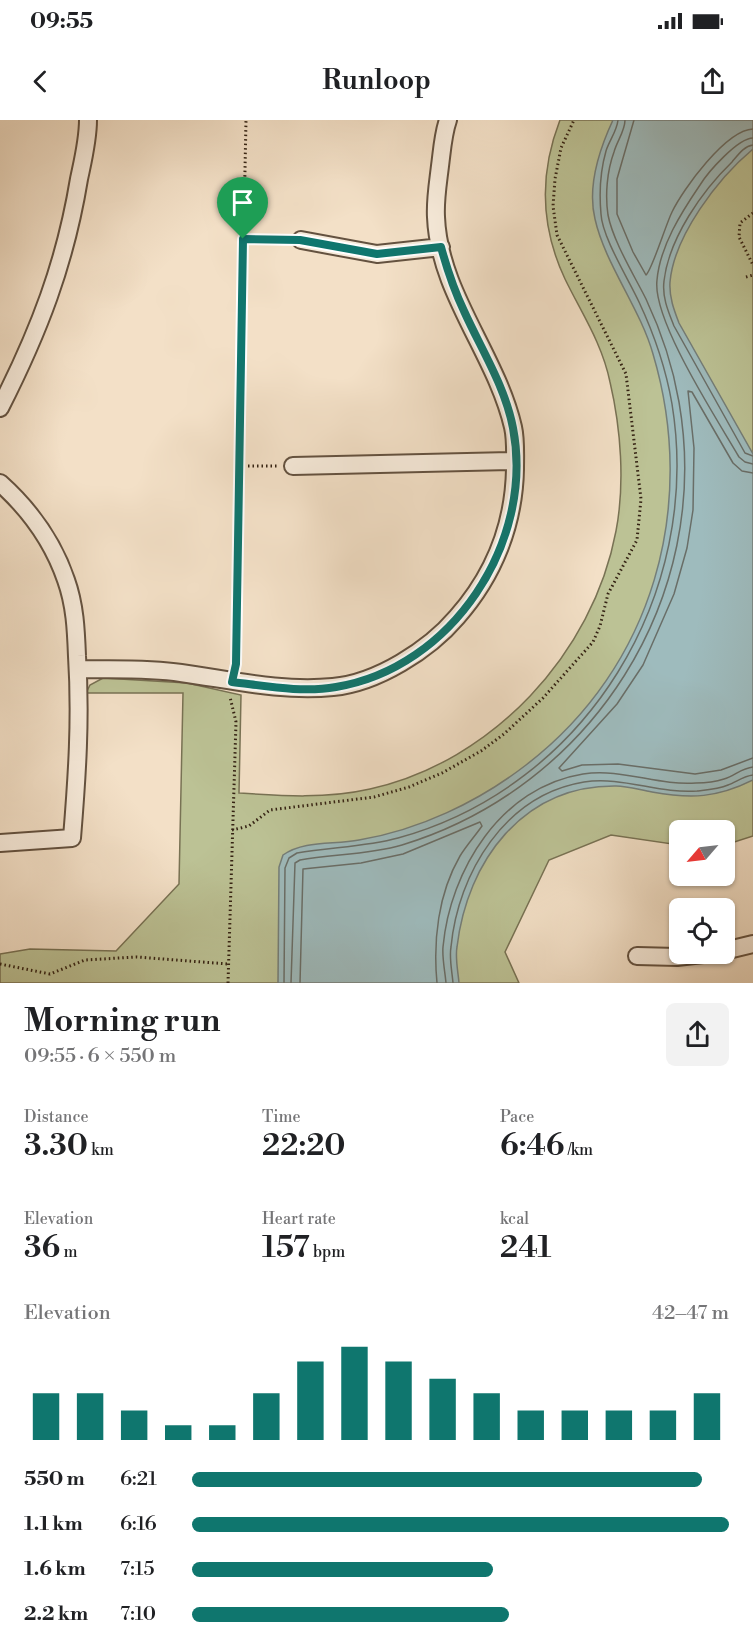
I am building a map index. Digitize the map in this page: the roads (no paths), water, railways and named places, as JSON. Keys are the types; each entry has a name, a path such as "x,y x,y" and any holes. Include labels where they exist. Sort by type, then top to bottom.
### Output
{"street":[{"path":"0,408 27,355 57,280 74,211 88,120"},
{"path":"78,669 154,670 294,689 336,687 361,680 424,649 445,631 466,607 501,546 511,513 515,461 513,429 501,390 450,279 441,247 436,218 437,194 448,120"},
{"path":"300,240 377,254 441,247"},
{"path":"293,466 515,461"},
{"path":"0,483 17,498 36,523 63,571 75,614 80,739 72,838 0,843"},
{"path":"735,948 753,944"},
{"path":"637,956 669,955"}],"water":[{"path":"613,120 753,120 753,149 712,192 689,227 673,264 670,288 679,323 753,454 753,780 716,794 692,796 679,796 621,786 583,789 553,799 527,814 505,834 487,858 473,885 463,915 457,947 459,983 278,983 279,867 283,855 300,847 359,840 404,829 447,813 488,791 526,765 570,725 606,681 634,632 654,579 666,525 670,468 666,411 653,354 640,320 606,253 593,207 593,181 603,143"}]}
